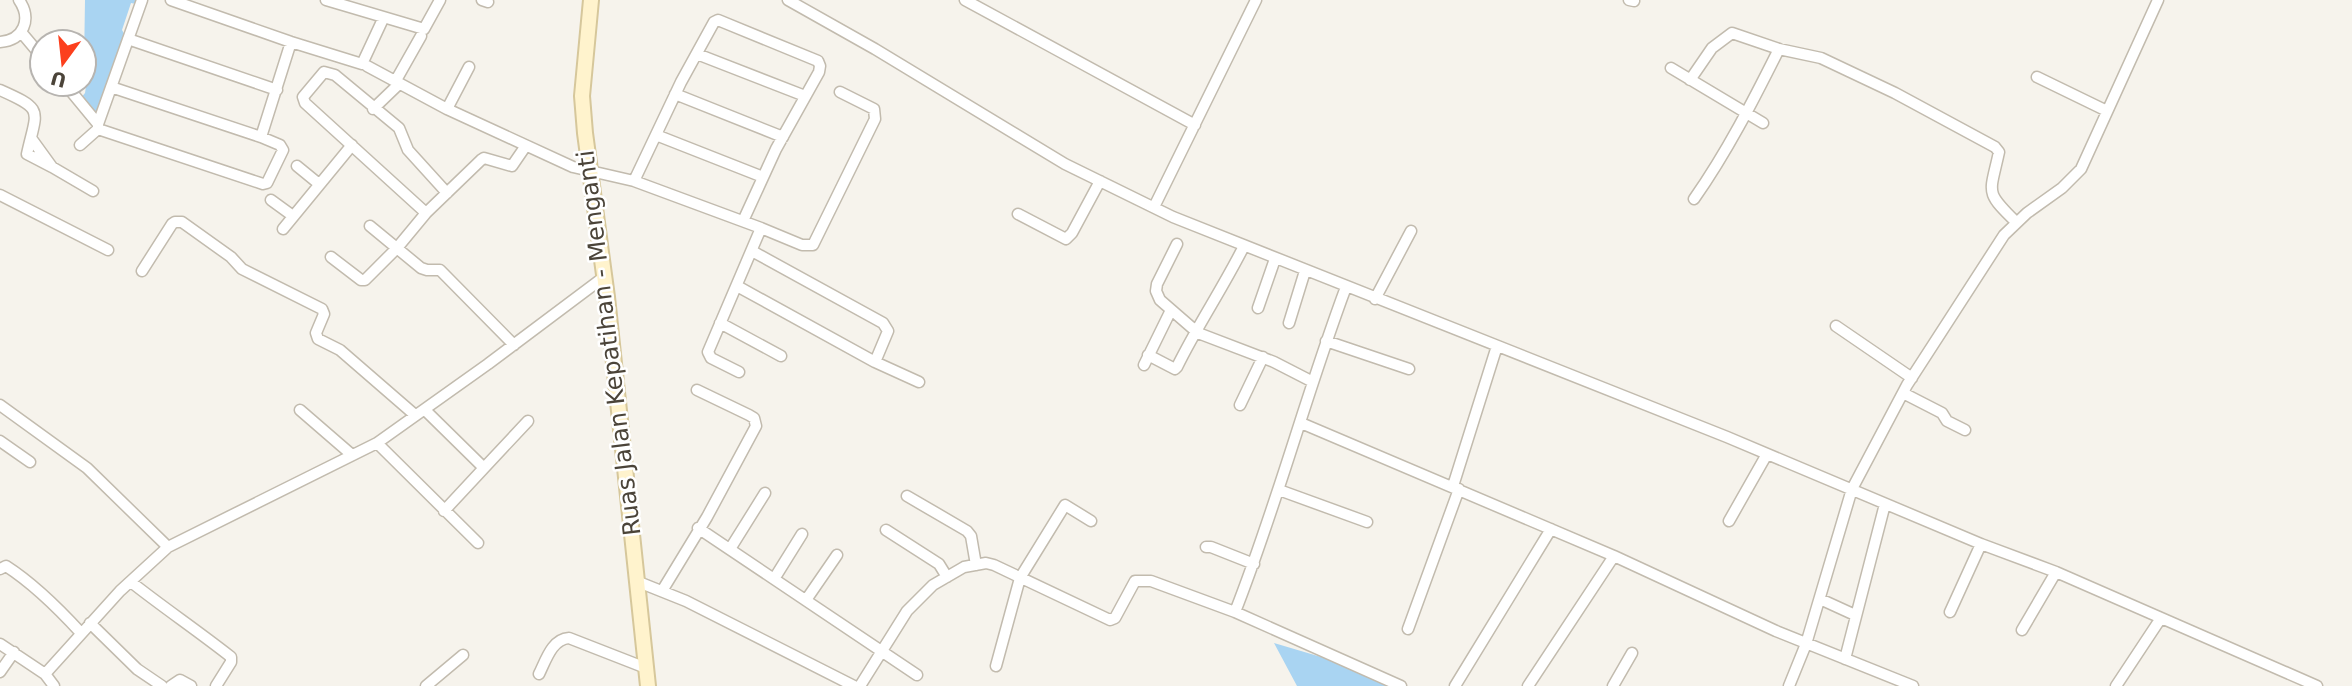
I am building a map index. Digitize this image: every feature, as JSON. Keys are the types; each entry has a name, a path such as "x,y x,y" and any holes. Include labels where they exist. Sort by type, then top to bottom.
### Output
{"main road":[{"name":"Ruas Jalan Kepatihan - Menganti","path":"591,0 582,96 584,133 604,277 648,686"}],"street":[{"path":"0,42 11,40 21,32 26,18 25,9 19,0"},
{"path":"80,145 98,127 142,0"},
{"path":"171,0 362,64 383,19"},
{"path":"326,0 424,29 440,0"},
{"path":"965,0 1195,125"},
{"path":"1154,207 1256,0"},
{"path":"1789,686 1806,644 1852,489 1903,393 2004,235 2016,222 2074,178 2081,169 2158,0"},
{"path":"793,1 1065,164 1154,207 1244,247 1767,454 1981,544 2056,572 2317,686"},
{"path":"634,181 675,94 714,22 718,20 818,61 820,66 743,221"},
{"path":"21,32 28,40"},
{"path":"1690,80 1712,48 1732,33 1779,49 1821,58 1895,93 1995,147 1998,152 1990,186 1991,195 2016,222"},
{"path":"373,109 397,83 421,36"},
{"path":"128,39 276,90"},
{"path":"261,137 291,42"},
{"path":"1694,199 1714,171 1779,49"},
{"path":"697,54 805,96"},
{"path":"367,66 525,147 591,173 634,181 802,245 813,245 876,113 874,109 840,92"},
{"path":"447,109 468,67"},
{"path":"1671,68 1763,123"},
{"path":"426,214 305,103 303,97 326,71 335,75 399,128 408,150 447,193"},
{"path":"2037,77 2106,110"},
{"path":"76,98 98,127 263,184 267,183 283,150 280,145 261,137 111,87"},
{"path":"0,90 29,103 33,108 35,113 32,138 27,156 93,191"},
{"path":"675,94 783,137"},
{"path":"656,135 763,177"},
{"path":"282,229 352,145"},
{"path":"331,257 360,280 365,280 426,214 484,158 512,166 525,147"},
{"path":"297,166 319,184"},
{"path":"1018,214 1066,239 1100,181"},
{"path":"0,195 108,250"},
{"path":"271,200 293,216"},
{"path":"142,271 172,224 182,222 231,257 242,269 321,309 324,314 316,333 318,339 340,350 402,401 420,412 484,468"},
{"path":"370,226 425,270 440,270 514,345"},
{"path":"739,372 708,354 761,228"},
{"path":"1375,299 1411,231"},
{"path":"1177,244 1157,284 1156,292 1160,300 1195,331 1263,357 1313,382"},
{"path":"1171,310 1146,360 1175,369 1244,247"},
{"path":"752,251 883,323 888,331 875,362"},
{"path":"1258,308 1275,259"},
{"path":"1289,323 1305,271"},
{"path":"45,674 90,623 168,547 377,443 604,277"},
{"path":"737,286 875,362 919,382"},
{"path":"1235,612 1254,564 1346,287"},
{"path":"720,323 781,356"},
{"path":"1836,326 1912,378"},
{"path":"1326,341 1409,369"},
{"path":"1408,629 1456,488 1497,346"},
{"path":"1240,405 1263,357"},
{"path":"662,591 744,451 757,422 749,415 697,390"},
{"path":"1903,393 1942,413 1947,421 1965,430"},
{"path":"0,405 87,468 168,547"},
{"path":"300,410 352,455"},
{"path":"444,511 528,421"},
{"path":"1301,423 1614,556 1806,644 1913,686"},
{"path":"0,441 30,462"},
{"path":"377,443 478,543"},
{"path":"1729,521 1767,454"},
{"path":"1279,490 1367,522"},
{"path":"730,550 765,493"},
{"path":"907,496 967,531 971,537 976,565"},
{"path":"1844,659 1885,504"},
{"path":"996,666 1020,578 1065,505 1091,521"},
{"path":"698,528 917,675"},
{"path":"1454,686 1551,529"},
{"path":"886,530 939,564 947,577"},
{"path":"774,579 802,534"},
{"path":"1950,612 1981,544"},
{"path":"1206,547 1254,564"},
{"path":"806,600 837,555"},
{"path":"1528,686 1614,556"},
{"path":"860,686 907,611 933,585 964,567 986,563 1110,620 1115,618 1135,581 1144,579 1235,612 1401,686"},
{"path":"0,569 9,567 43,595 81,634"},
{"path":"2022,630 2056,572"},
{"path":"636,581 662,591 854,686"},
{"path":"131,582 170,613 188,622 231,657 231,662 216,686"},
{"path":"1820,599 1855,615"},
{"path":"2116,686 2161,618"},
{"path":"90,623 137,669 162,686"},
{"path":"539,674 557,642 569,638 646,668"},
{"path":"0,644 45,674 54,686"},
{"path":"0,673 14,652"},
{"path":"1613,686 1632,653"},
{"path":"426,686 463,655"},
{"path":"171,686 180,680 191,686"}],"water":[{"path":"85,0 139,0 136,4 131,3 122,30 126,37 97,115 81,98 98,98 98,28 85,28"},
{"path":"1274,643 1365,670 1402,686 1297,686"}]}
